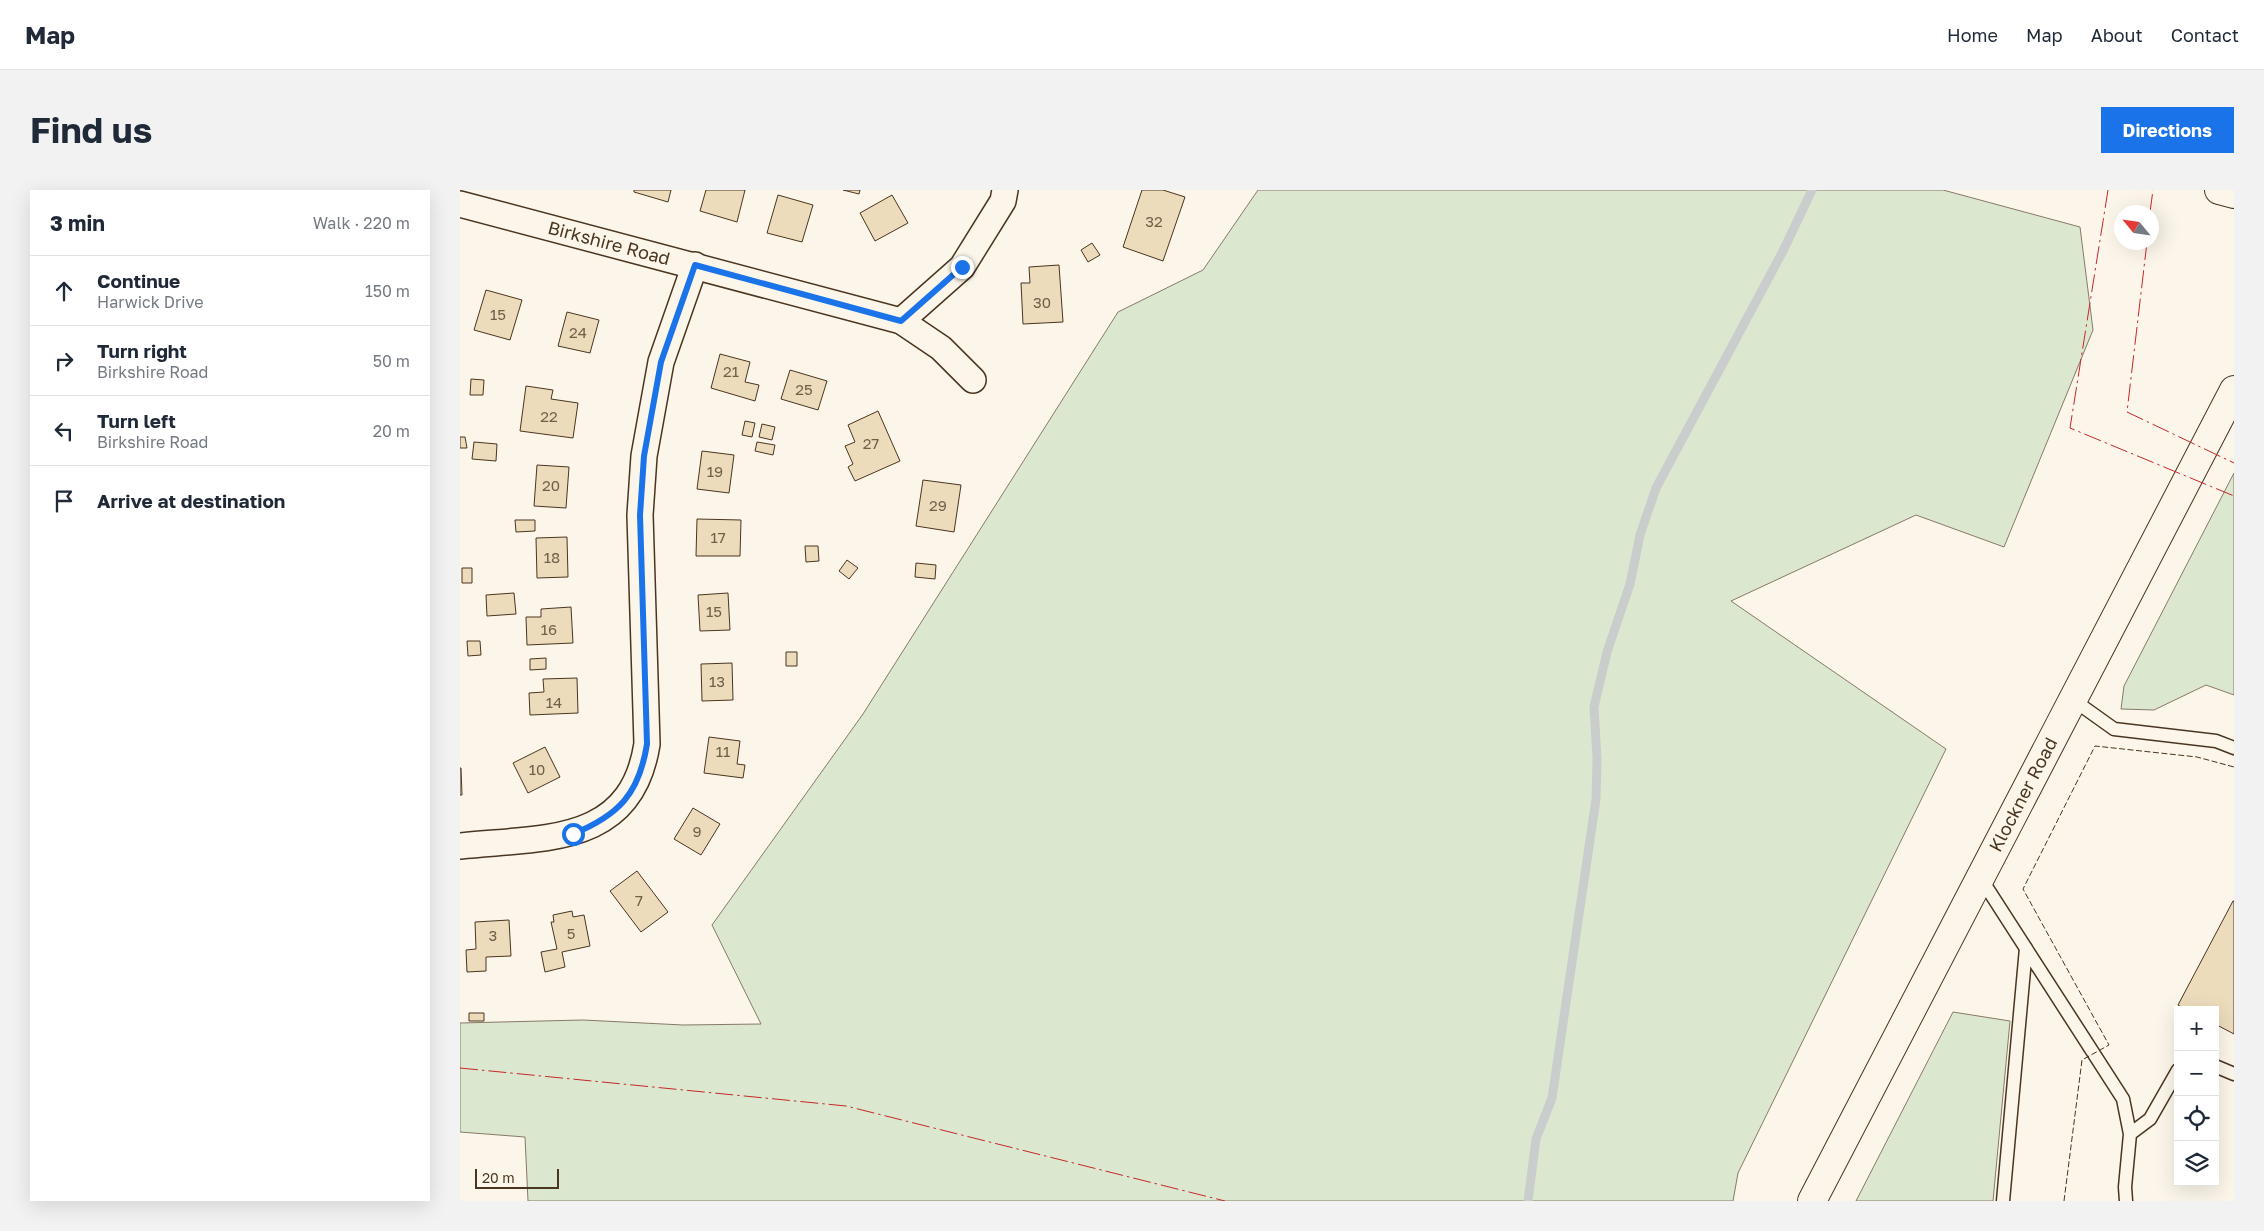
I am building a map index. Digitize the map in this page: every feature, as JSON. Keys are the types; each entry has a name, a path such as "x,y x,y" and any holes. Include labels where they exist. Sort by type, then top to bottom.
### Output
{"main road":[{"path":"2219,190 2234,194"},
{"name":"Klockner Road","path":"1812,1201 2234,390"}],"street":[{"path":"901,321 962,267 1003,201 1005,190"},
{"name":"Birkshire Road","path":"460,204 901,321 941,348 973,380"},
{"path":"460,846 573,834 598,824 618,808 628,795 644,765 647,744 640,515 644,456 661,362 695,265"}],"lane":[{"path":"2072,699 2114,729 2216,741 2234,748"},
{"path":"1980,877 2123,1099 2130,1134 2125,1187 2126,1201"},
{"path":"2003,1201 2026,948"},
{"path":"2219,1068 2234,1074"},
{"path":"2130,1134 2150,1119 2174,1077"}],"green space":[{"path":"1258,190 1943,190 2080,227 2093,330 2004,547 1916,515 1731,601 1946,749 1738,1173 1733,1201 528,1201 525,1137 460,1132 460,1023 583,1020 683,1025 761,1024 712,925 863,714 1118,312 1203,270"},
{"path":"2234,473 2234,695 2206,685 2154,710 2121,709 2124,686"},
{"path":"1953,1012 2010,1021 1993,1201 1856,1201"}],"building":[{"path":"634,190 671,190 668,202 634,192"},
{"path":"706,190 745,190 737,222 700,211"},
{"path":"843,190 860,190 859,194"},
{"path":"1142,190 1163,190 1185,197 1163,261 1123,247"},
{"path":"778,195 813,205 802,242 767,233"},
{"path":"892,195 908,223 875,241 860,213"},
{"path":"1092,243 1100,255 1088,262 1081,250"},
{"path":"1059,265 1063,322 1023,324 1021,283 1030,283 1029,267"},
{"path":"486,290 522,300 510,340 474,330"},
{"path":"567,312 599,320 590,353 558,346"},
{"path":"720,354 750,362 745,382 759,385 755,401 711,388"},
{"path":"790,370 827,381 818,410 781,399"},
{"path":"471,379 484,380 483,395 470,395"},
{"path":"526,386 553,390 551,399 578,403 573,438 520,431"},
{"path":"878,411 900,461 855,481 848,467 853,464 845,446 855,442 848,425"},
{"path":"745,421 755,423 752,437 742,435"},
{"path":"762,424 775,427 772,440 759,437"},
{"path":"460,437 465,437 467,448 460,448"},
{"path":"474,442 497,444 496,461 472,459"},
{"path":"757,442 775,445 773,455 755,451"},
{"path":"702,451 734,455 729,493 697,489"},
{"path":"537,465 569,467 566,508 534,506"},
{"path":"923,480 961,485 954,532 916,526"},
{"path":"697,519 741,520 740,556 696,556"},
{"path":"515,520 535,520 535,531 516,532"},
{"path":"567,537 568,577 537,578 536,538"},
{"path":"805,546 818,546 819,561 806,562"},
{"path":"847,560 858,568 849,579 839,571"},
{"path":"916,563 936,565 935,579 915,577"},
{"path":"462,568 472,568 472,583 462,583"},
{"path":"514,593 516,614 487,616 486,595"},
{"path":"728,593 730,630 700,631 698,595"},
{"path":"571,607 573,643 527,645 526,617 541,617 541,609"},
{"path":"467,641 480,641 481,655 468,656"},
{"path":"786,652 797,652 797,666 786,666"},
{"path":"546,658 546,669 530,670 530,659"},
{"path":"732,663 733,700 702,701 701,664"},
{"path":"577,678 578,713 530,715 529,693 544,692 543,679"},
{"path":"709,737 740,741 737,764 745,765 743,778 704,773"},
{"path":"545,747 560,777 528,793 513,763"},
{"path":"461,768 462,795 460,795"},
{"path":"693,808 720,824 701,855 674,839"},
{"path":"637,871 668,912 641,932 610,891"},
{"path":"2234,901 2234,1034 2219,1026 2219,1006 2178,1005"},
{"path":"572,911 573,917 584,915 590,946 562,952 565,967 545,972 541,952 557,949 551,922 554,922 553,915"},
{"path":"509,920 511,956 486,957 486,971 467,972 466,950 476,949 475,922"},
{"path":"469,1013 484,1013 484,1021 469,1021"}],"waterway":[{"path":"1528,1201 1536,1139 1552,1098 1596,799 1597,759 1594,707 1607,652 1630,584 1640,535 1656,488 1783,251 1812,190"}],"fence":[{"path":"2064,1201 2082,1060 2109,1045 2023,889 2095,746 2197,757 2234,767"}],"power":[{"path":"2108,190 2070,428 2234,496"},
{"path":"2151,205 2153,190"},
{"path":"2146,250 2127,412 2234,463"},
{"path":"460,1068 846,1106 1225,1201"}],"route":[{"path":"573,834 598,824 618,808 633,789 644,765 647,744 640,515 644,456 655,386 661,362 695,265 901,321 962,267"}]}
